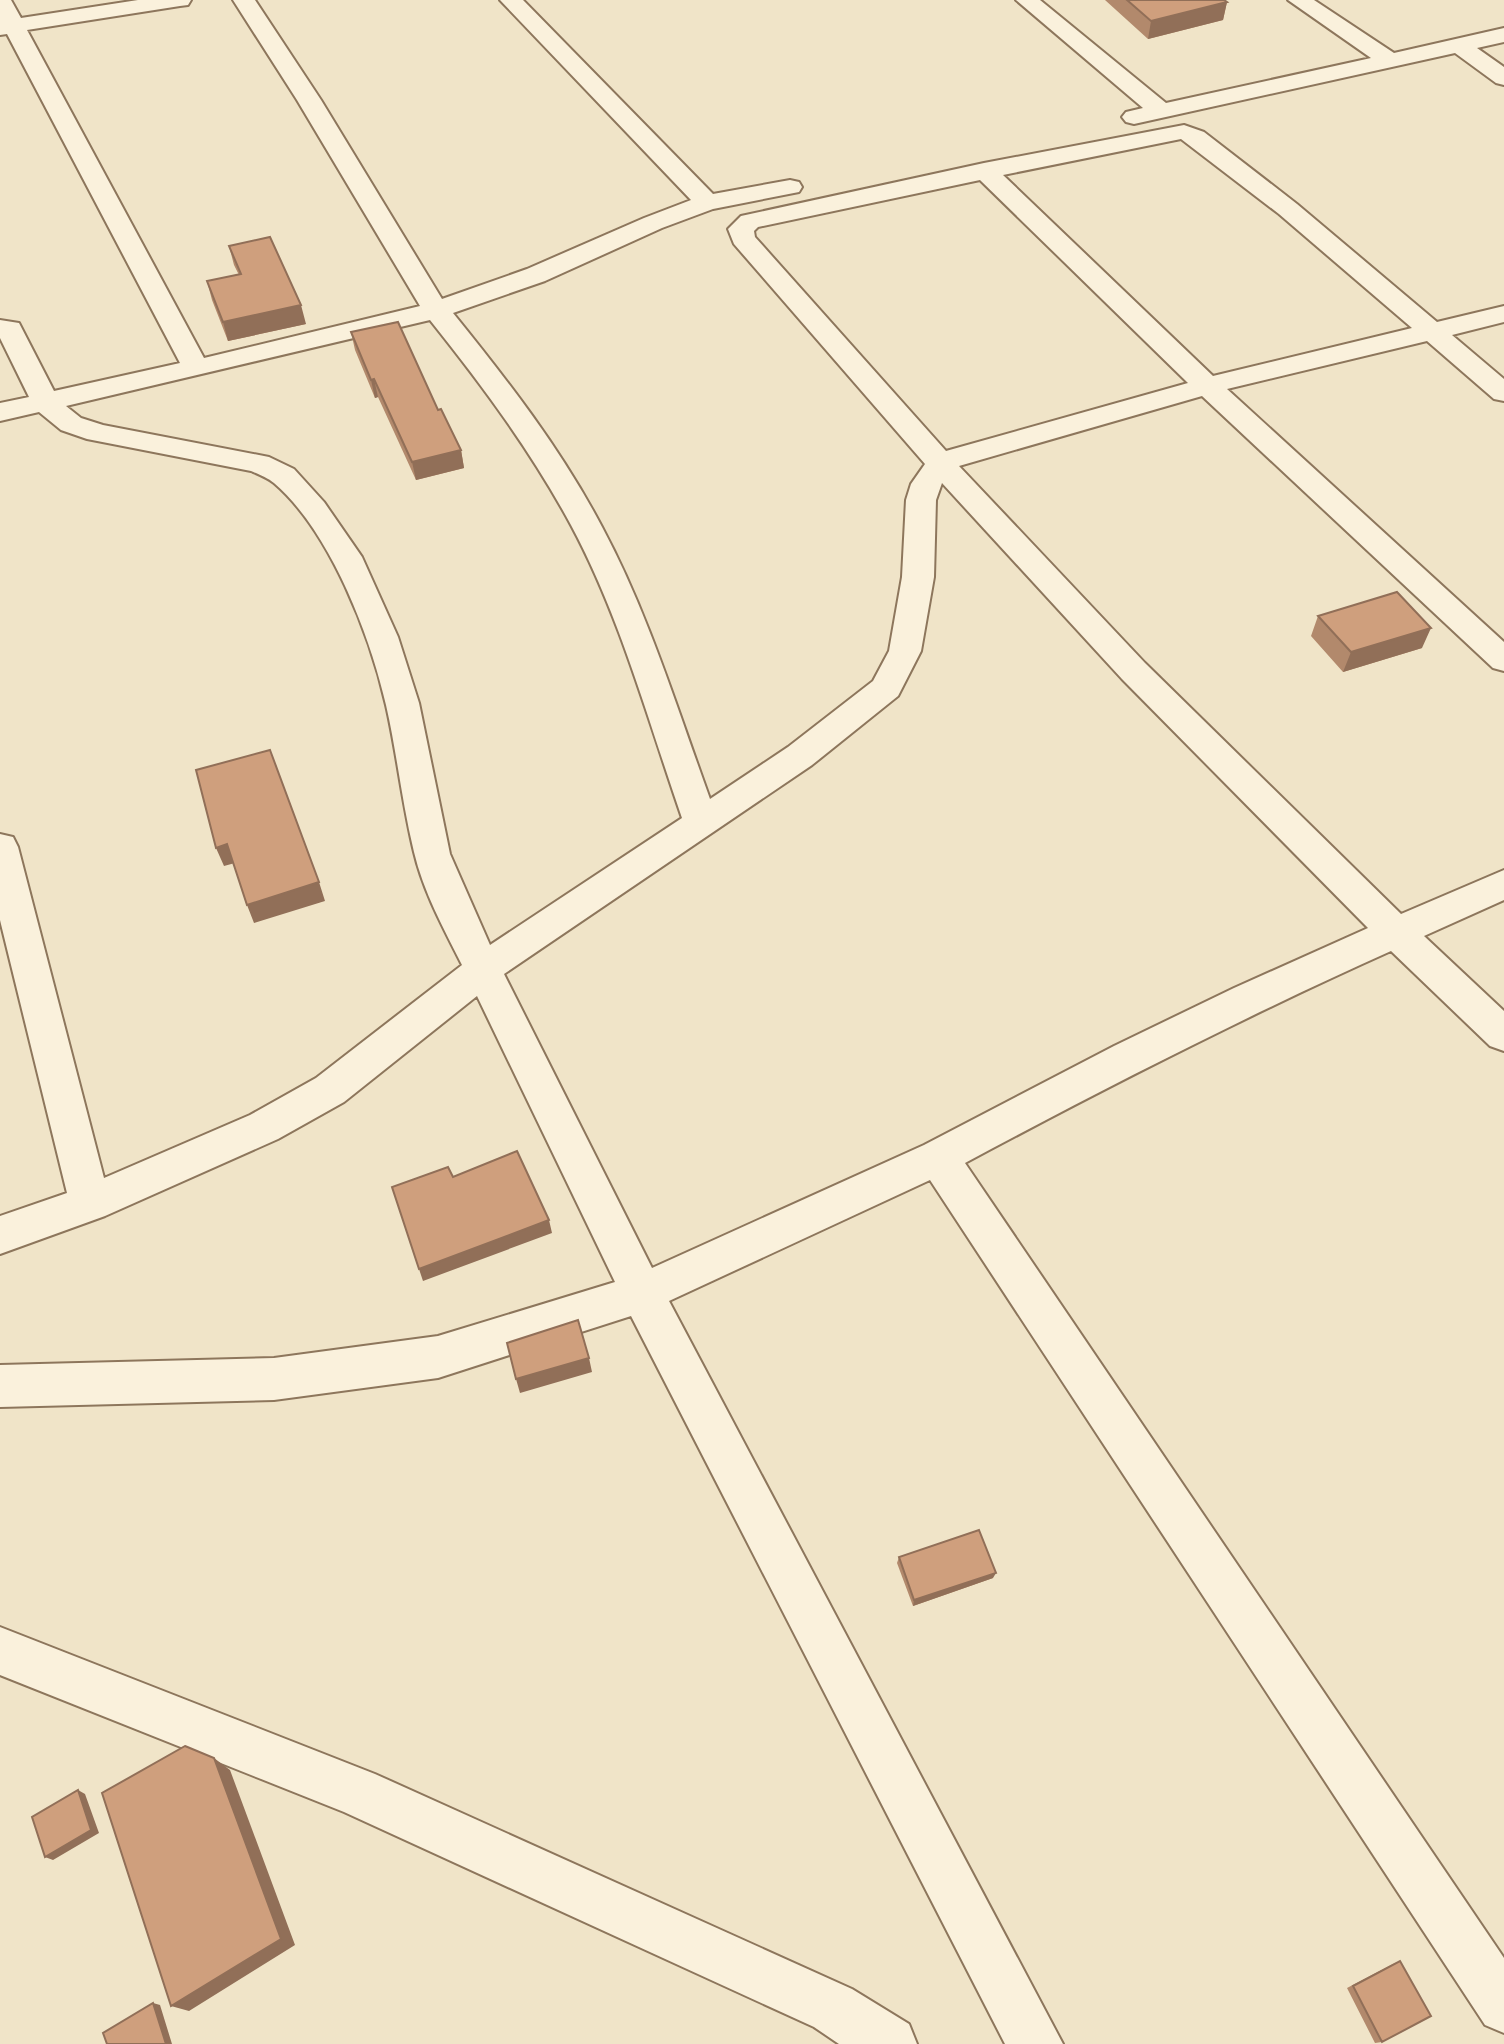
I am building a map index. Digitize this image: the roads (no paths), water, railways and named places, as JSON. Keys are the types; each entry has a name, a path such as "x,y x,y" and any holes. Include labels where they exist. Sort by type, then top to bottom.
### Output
{"street":[{"path":"0,0 6,27 196,368"},
{"path":"6,27 178,0"},
{"path":"244,0 309,100 436,310 509,401 551,464 587,527 614,584 641,653 701,822"},
{"path":"511,0 708,204"},
{"path":"1027,0 1161,111"},
{"path":"1299,0 1390,60"},
{"path":"1109,122 1504,35"},
{"path":"1459,45 1504,78"},
{"path":"1504,393 1288,209 1196,137 1184,132 984,155 750,221 741,229 743,239 1014,545 1129,665 1396,933 1504,1035"},
{"path":"984,155 1207,386 1504,660"},
{"path":"0,412 436,310 536,275 653,223 708,204 809,183"},
{"path":"0,1236 90,1203 264,1127 330,1090 483,970 800,756 886,688 905,652 914,609 921,500 926,484 942,462 1004,442 1207,386 1504,314"},
{"path":"3,323 45,402 71,424 97,433 259,463 284,476 313,509 346,557 382,637 402,703 432,854 457,917 642,1293 1035,2044"},
{"path":"0,847 90,1203"},
{"path":"0,1387 274,1379 438,1357 642,1293 939,1157 1247,999 1504,884"},
{"path":"939,1157 1504,2006"},
{"path":"0,1651 356,1792 833,2008 889,2044"}]}
